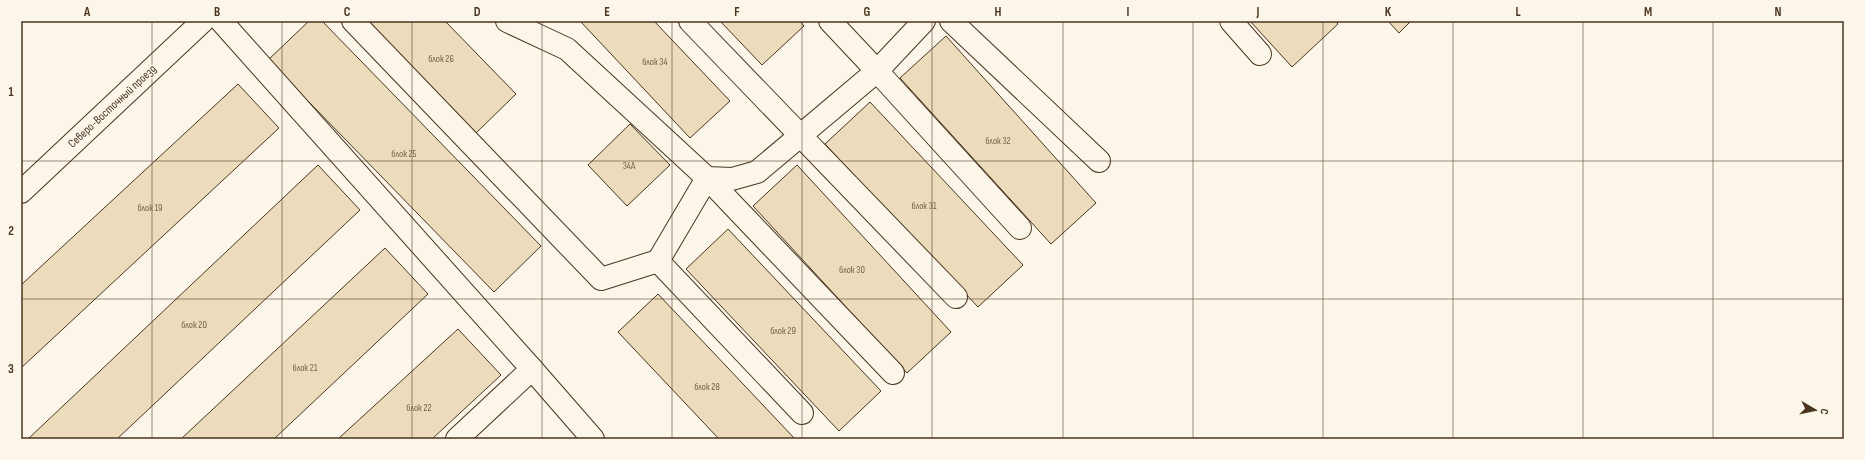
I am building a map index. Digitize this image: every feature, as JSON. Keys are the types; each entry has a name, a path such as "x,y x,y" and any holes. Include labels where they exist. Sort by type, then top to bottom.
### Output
{"street":[{"name":"Северо-Восточный проезд","path":"21,192 203,21"},
{"path":"221,21 593,439"},
{"path":"353,21 601,279 658,261 707,178"},
{"path":"507,21 567,50 707,178 893,373"},
{"path":"690,21 956,297"},
{"path":"830,21 1020,228"},
{"path":"707,178 732,179 757,172 877,71 924,21"},
{"path":"951,21 1099,161"},
{"path":"1232,21 1260,54"},
{"path":"658,261 802,413"},
{"path":"457,439 532,369"}],"building":[{"path":"309,21 322,21 541,246 494,292 268,60"},
{"path":"366,21 445,21 516,94 475,134"},
{"path":"580,21 654,21 730,101 690,138"},
{"path":"720,21 800,21 804,26 762,65"},
{"path":"1250,21 1335,21 1338,24 1292,67"},
{"path":"1388,21 1411,21 1399,33"},
{"path":"946,36 1096,203 1051,244 900,78"},
{"path":"238,84 279,128 21,368 21,285"},
{"path":"870,102 1023,265 978,307 825,144"},
{"path":"630,124 670,165 627,206 588,165"},
{"path":"318,165 360,210 117,439 28,439"},
{"path":"797,165 951,332 907,373 753,206"},
{"path":"728,229 881,391 839,431 686,269"},
{"path":"385,248 428,294 274,439 181,439"},
{"path":"658,294 795,439 719,439 618,332"},
{"path":"458,329 501,375 432,439 338,439"}]}
